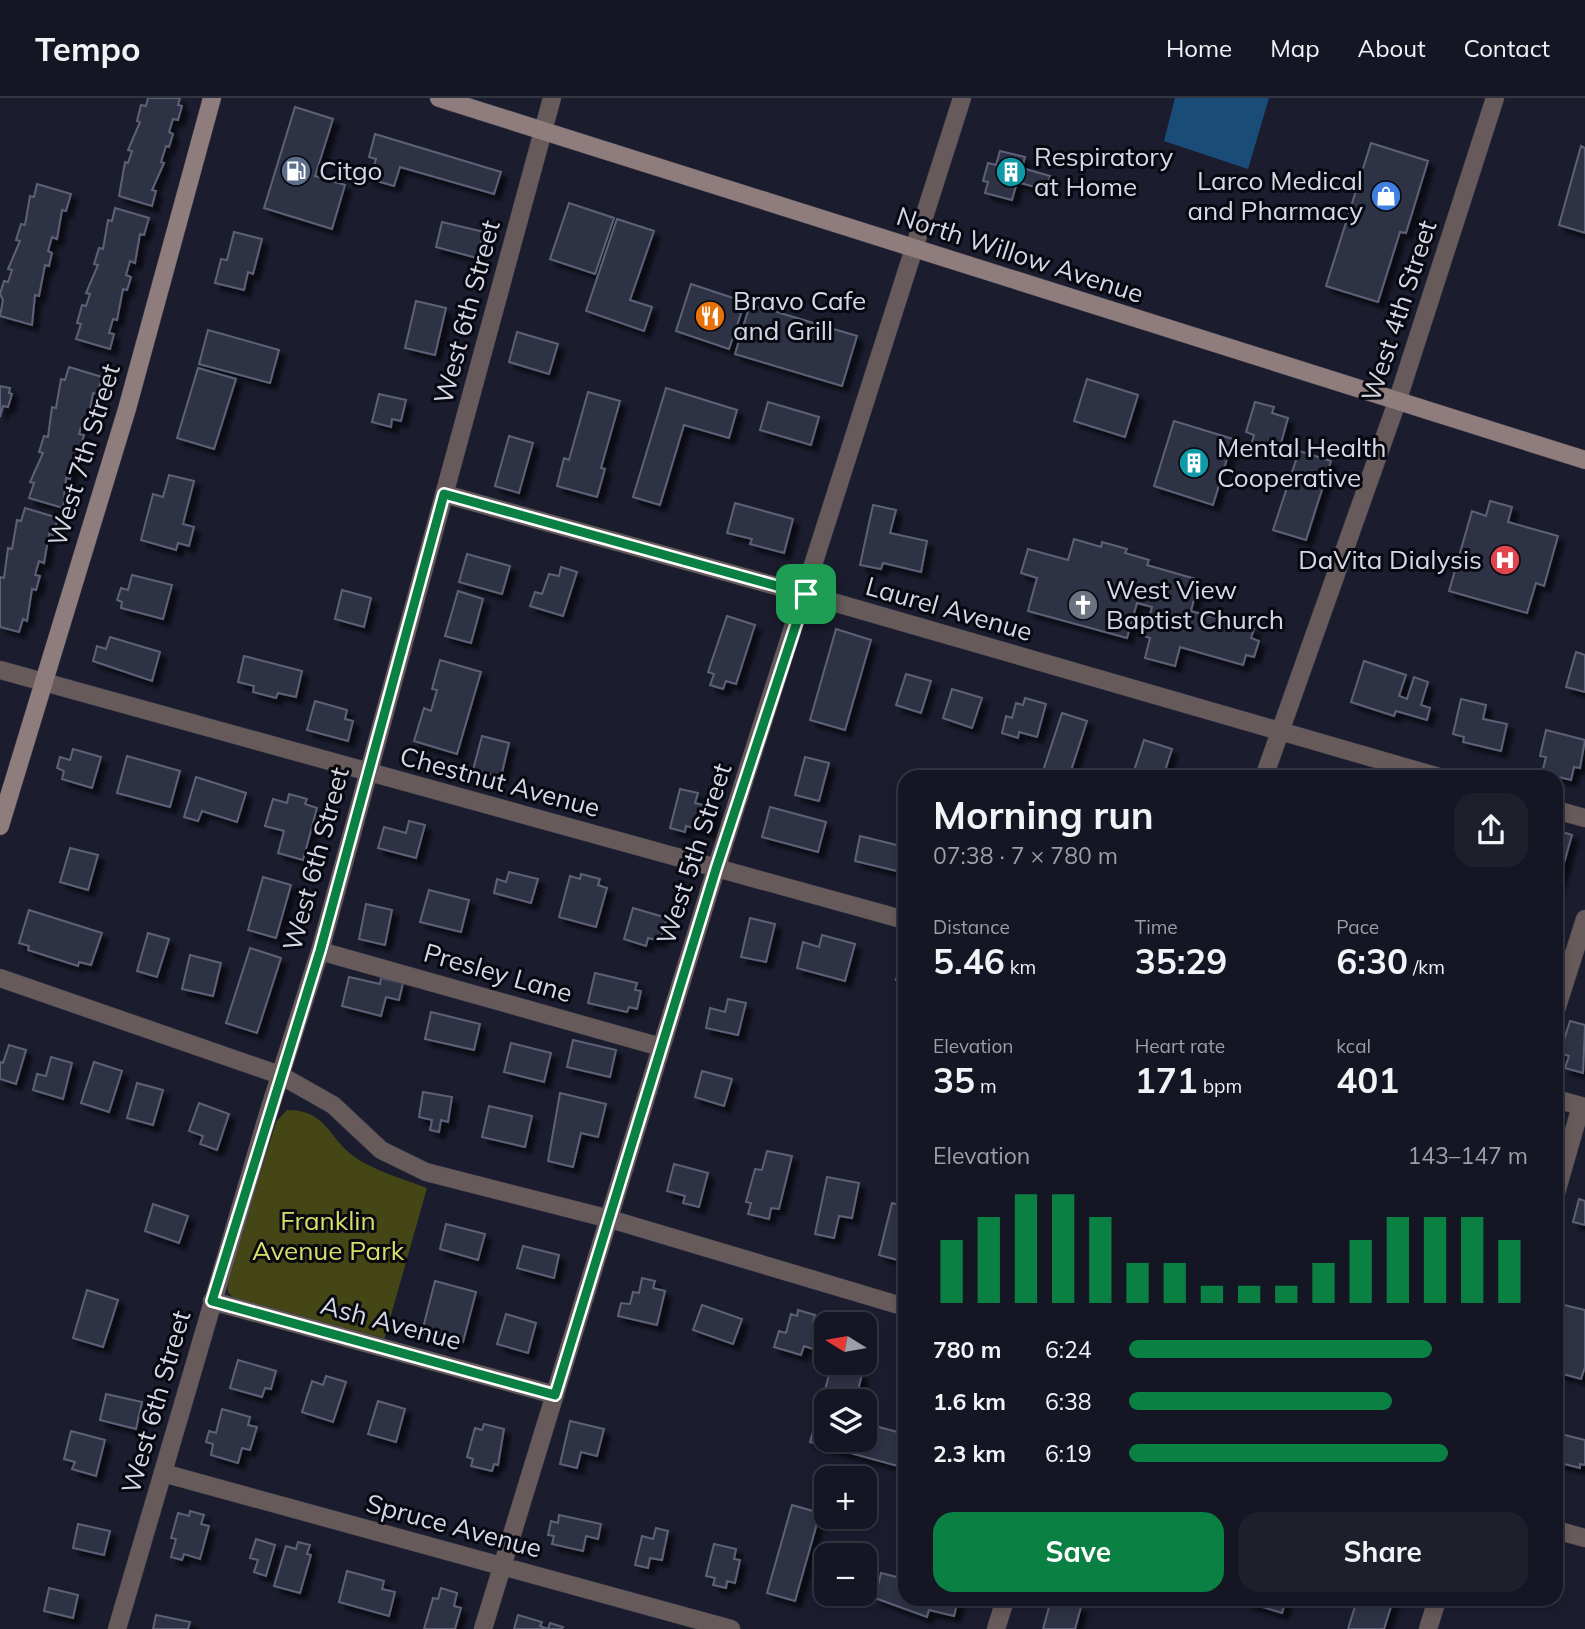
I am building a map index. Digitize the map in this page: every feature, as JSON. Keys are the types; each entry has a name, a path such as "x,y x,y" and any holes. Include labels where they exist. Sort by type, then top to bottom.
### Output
{"main road":[{"name":"West 7th Street","path":"0,826 127,409 212,98"},
{"name":"North Willow Avenue","path":"439,98 1585,460"}],"street":[{"name":"West 6th Street","path":"117,1629 212,1301 320,951 366,773 552,98"},
{"name":"West 5th Street","path":"483,1629 716,869 806,594 962,98"},
{"name":"West 4th Street","path":"1267,770 1397,402 1495,98"},
{"name":"Laurel Avenue","path":"444,494 806,594 1414,770"},
{"name":"Chestnut Avenue","path":"0,670 898,918"},
{"path":"1563,812 1585,818"},
{"path":"1563,988 1585,919"},
{"name":"Presley Lane","path":"320,951 661,1047"},
{"path":"0,978 280,1075 332,1105 381,1150 426,1172 610,1219 898,1305"},
{"path":"1563,1101 1583,1107 1563,1171"},
{"name":"Ash Avenue","path":"212,1301 555,1395"},
{"name":"Spruce Avenue","path":"163,1473 731,1629"},
{"path":"1563,1532 1585,1538"},
{"path":"996,1629 1003,1606"},
{"path":"1428,1629 1435,1606"}],"green space":[{"name":"Franklin Avenue Park","path":"287,1110 301,1111 319,1120 347,1150 364,1163 427,1188 384,1340 234,1299 228,1292 227,1283 276,1122"}],"water":[{"path":"1175,98 1269,98 1248,169 1164,141"}],"building":[{"path":"148,98 180,98 178,105 182,106 178,120 173,119 169,132 173,134 169,147 166,146 161,162 164,163 152,190 156,191 152,206 119,196 125,162 128,163 132,151 128,150 140,122 137,121 141,105 146,106"},
{"name":"Citgo","path":"295,107 333,119 315,176 345,185 332,229 264,208"},
{"path":"375,134 501,172 494,194 400,167 394,186 370,179 376,159 369,157"},
{"name":"Larco Medical and Pharmacy","path":"1371,143 1428,161 1406,233 1400,232 1378,302 1326,286"},
{"path":"1581,146 1585,148 1585,233 1559,225"},
{"name":"Respiratory at Home","path":"1000,151 1025,157 1022,168 1050,176 1046,190 1017,182 1012,200 985,193 988,182 983,181 988,163 996,165"},
{"path":"37,184 71,194 66,211 62,210 57,239 52,237 48,251 52,253 49,266 45,265 39,296 35,295 32,325 0,316 3,300 0,294 4,281 8,282 12,270 8,269 20,241 16,240 21,224 25,225 30,196 34,197"},
{"path":"569,203 614,218 595,274 550,259"},
{"path":"115,208 149,218 144,235 140,234 135,263 130,261 126,275 131,277 127,290 123,289 117,320 113,319 109,333 114,334 110,349 76,339 81,324 77,323 82,305 86,306 90,294 86,293 98,265 94,264 99,248 103,249 108,220 112,221"},
{"path":"617,219 654,231 630,300 652,307 644,331 586,311"},
{"path":"442,222 484,232 477,258 436,247"},
{"path":"234,232 262,239 253,274 248,272 244,290 215,283 221,259 227,260"},
{"name":"Bravo Cafe and Grill","path":"691,284 745,302 729,349 676,331"},
{"path":"416,301 446,308 435,355 405,348"},
{"path":"750,304 857,336 842,386 735,354"},
{"path":"208,330 279,350 270,383 199,364"},
{"path":"517,332 558,344 549,374 509,362"},
{"path":"69,367 102,377 97,394 93,393 88,421 83,420 79,434 84,435 80,449 76,448 70,479 66,478 63,508 29,498 34,483 30,482 43,453 39,452 44,436 48,437 52,407 56,408 61,379 65,380"},
{"path":"198,368 236,379 214,449 177,438"},
{"path":"1087,379 1138,395 1125,437 1074,421"},
{"path":"0,386 10,388 9,393 12,394 8,407 3,406 0,417"},
{"path":"666,388 737,410 729,438 684,425 660,505 633,497"},
{"path":"588,392 620,401 601,468 605,469 597,497 557,486 564,458 569,460"},
{"path":"379,394 406,400 401,421 392,419 391,427 372,422"},
{"path":"768,402 819,417 811,445 760,430"},
{"path":"1255,402 1274,407 1272,413 1288,418 1281,443 1269,440 1266,450 1251,446 1254,435 1246,432"},
{"name":"Mental Health Cooperative","path":"1174,421 1233,439 1213,505 1154,486"},
{"path":"509,436 533,443 519,493 495,486"},
{"path":"1299,451 1331,461 1306,540 1273,530"},
{"path":"169,475 194,481 183,524 194,527 189,546 178,543 176,550 141,540 153,494 163,497"},
{"name":"DaVita Dialysis","path":"1490,501 1512,507 1508,522 1558,536 1544,586 1536,583 1527,613 1449,591 1472,511 1486,516"},
{"path":"735,503 793,519 784,553 750,544 752,539 727,533"},
{"path":"873,505 896,510 890,533 927,541 921,572 883,563 881,569 860,565"},
{"path":"25,508 58,518 53,535 49,534 44,563 39,561 35,575 40,576 36,590 32,589 27,621 23,619 19,632 0,627 0,577 4,578 8,548 12,549 17,520 21,521"},
{"name":"West View Baptist Church","path":"1074,539 1101,547 1102,542 1127,549 1125,553 1149,560 1147,565 1199,580 1191,611 1254,629 1251,638 1259,641 1254,657 1246,655 1243,665 1180,647 1175,666 1145,658 1150,638 1144,636 1152,607 1137,603 1127,638 1028,611 1037,578 1021,573 1028,549 1068,560"},
{"path":"467,554 510,566 502,594 459,582"},
{"path":"561,567 577,572 563,616 530,606 535,592 542,594 549,574 559,576"},
{"path":"132,575 172,585 163,619 121,608 122,602 117,600 121,588 128,590"},
{"path":"342,590 371,598 364,627 335,619"},
{"path":"458,591 483,599 471,643 445,636"},
{"path":"727,616 755,625 736,684 726,681 723,689 710,685 714,674 708,672"},
{"path":"836,629 871,640 845,730 810,720"},
{"path":"110,637 160,652 152,681 93,661 97,646 106,649"},
{"path":"1576,652 1585,655 1585,692 1566,687"},
{"path":"244,656 302,671 296,697 278,693 276,698 253,692 254,686 238,682"},
{"path":"440,660 481,672 457,754 414,741 424,708 431,711 437,690 432,689"},
{"path":"1364,661 1406,675 1399,696 1407,699 1414,677 1428,682 1421,705 1430,708 1427,720 1396,711 1394,716 1351,702"},
{"path":"906,674 931,681 921,713 896,705"},
{"path":"952,689 982,698 972,728 943,718"},
{"path":"1025,698 1046,704 1037,737 1019,732 1018,738 1002,733 1006,716 1012,718 1016,703 1023,705"},
{"path":"1461,699 1486,705 1483,719 1507,724 1501,751 1463,742 1464,737 1453,734"},
{"path":"315,701 347,710 345,719 353,721 348,741 307,730"},
{"path":"1062,713 1087,721 1071,770 1043,770"},
{"path":"1546,730 1585,740 1580,768 1574,767 1571,780 1563,778 1563,770 1543,770 1546,757 1540,756"},
{"path":"482,736 509,743 501,777 473,770"},
{"path":"1144,740 1172,749 1165,770 1134,770"},
{"path":"73,749 101,757 92,788 62,779 64,771 57,768 60,757 70,760"},
{"path":"127,756 180,771 170,807 117,793"},
{"path":"805,757 829,763 819,801 795,795"},
{"path":"196,777 246,793 237,822 202,811 198,821 184,817"},
{"path":"680,789 698,793 695,803 715,808 709,832 686,826 685,832 670,828"},
{"path":"289,794 307,799 305,804 317,808 303,860 278,853 284,831 265,826 273,799 287,803"},
{"path":"770,807 826,822 818,852 762,837"},
{"path":"409,821 425,825 416,858 378,848 384,827 406,833"},
{"path":"1563,832 1572,835 1563,866"},
{"path":"860,836 898,845 898,871 855,861"},
{"path":"70,848 98,855 88,890 60,882"},
{"path":"509,872 538,879 531,903 494,893 497,879 506,882"},
{"path":"581,874 600,879 598,885 607,888 596,927 559,917 570,876 580,879"},
{"path":"263,877 291,885 276,938 248,930"},
{"path":"429,890 469,900 461,932 420,922"},
{"path":"366,904 392,910 385,945 359,939"},
{"path":"633,908 667,918 660,941 648,938 646,946 624,939"},
{"path":"29,910 102,933 91,965 79,962 78,966 28,950 29,946 19,943"},
{"path":"750,918 775,924 766,962 741,957"},
{"path":"148,933 169,939 157,977 137,971"},
{"path":"822,935 855,944 845,981 797,968 803,942 819,947"},
{"path":"250,948 281,958 257,1033 226,1023"},
{"path":"190,955 221,963 213,996 182,989"},
{"path":"595,973 637,983 635,990 641,991 637,1009 629,1007 627,1012 588,1003"},
{"path":"349,977 380,984 381,978 403,983 399,1000 386,997 381,1016 342,1006"},
{"path":"728,999 746,1003 738,1035 706,1028 710,1008 725,1012"},
{"path":"431,1012 480,1024 474,1050 425,1039"},
{"path":"1570,1021 1585,1025 1583,1073 1565,1068 1569,1056 1563,1054 1563,1043"},
{"path":"573,1040 616,1050 610,1077 567,1067"},
{"path":"511,1043 551,1053 544,1082 504,1072"},
{"path":"9,1045 26,1050 16,1084 0,1079 0,1062 3,1063"},
{"path":"51,1057 72,1063 63,1099 33,1090 37,1074 46,1076"},
{"path":"94,1062 122,1071 109,1112 81,1103"},
{"path":"702,1071 732,1079 724,1106 695,1097"},
{"path":"137,1083 163,1090 153,1125 127,1118"},
{"path":"423,1092 452,1097 448,1122 441,1120 439,1132 430,1130 432,1120 419,1117"},
{"path":"560,1093 606,1104 598,1137 581,1133 573,1167 548,1161"},
{"path":"199,1103 229,1114 217,1150 200,1144 203,1136 189,1131"},
{"path":"489,1106 532,1116 525,1147 482,1137"},
{"path":"767,1151 792,1156 779,1209 771,1208 769,1219 748,1214 751,1203 746,1202 755,1169 762,1170"},
{"path":"674,1164 708,1173 699,1207 683,1203 685,1196 667,1191"},
{"path":"827,1177 859,1183 852,1218 839,1216 834,1238 815,1234"},
{"path":"1579,1199 1585,1201 1585,1225 1573,1222"},
{"path":"892,1203 898,1205 898,1260 879,1255"},
{"path":"153,1204 188,1216 179,1243 145,1231"},
{"path":"446,1224 485,1234 478,1260 440,1249"},
{"path":"523,1246 559,1255 554,1278 517,1268"},
{"path":"642,1278 655,1281 653,1288 665,1291 657,1325 618,1316 621,1303 630,1304 633,1292 639,1293"},
{"path":"435,1281 476,1292 463,1342 422,1332"},
{"path":"87,1290 118,1300 103,1347 73,1338"},
{"path":"702,1305 742,1319 733,1344 693,1330"},
{"path":"1563,1305 1585,1310 1585,1367 1581,1379 1563,1374"},
{"path":"798,1310 814,1315 813,1349 804,1346 801,1355 774,1347 779,1331 786,1333 791,1314 797,1316"},
{"path":"506,1314 536,1323 528,1353 497,1344"},
{"path":"238,1360 276,1371 271,1389 265,1388 262,1397 230,1388"},
{"path":"326,1376 346,1382 333,1422 302,1412 312,1381 323,1385"},
{"path":"829,1376 862,1376 858,1389 825,1389"},
{"path":"106,1394 142,1402 136,1429 100,1420"},
{"path":"378,1401 405,1409 396,1442 368,1434"},
{"path":"222,1409 250,1417 248,1425 257,1427 250,1450 242,1448 238,1463 211,1455 213,1444 206,1442 209,1431 216,1433"},
{"path":"570,1421 604,1429 597,1456 581,1452 577,1468 560,1464"},
{"path":"484,1424 504,1429 498,1465 494,1464 492,1471 471,1466 473,1459 467,1457 475,1428 482,1430"},
{"path":"877,1426 898,1432 898,1466 847,1452 877,1452"},
{"path":"71,1431 105,1440 96,1476 72,1469 75,1462 64,1459"},
{"path":"1563,1434 1585,1440 1585,1465 1580,1464 1580,1468 1563,1464"},
{"path":"792,1505 814,1511 815,1529 795,1601 767,1593"},
{"path":"190,1511 204,1515 201,1524 209,1526 200,1559 184,1554 182,1560 171,1557 176,1539 171,1538 178,1513 189,1516"},
{"path":"559,1515 601,1524 598,1539 586,1536 583,1551 552,1544 554,1536 548,1535 551,1521 558,1523"},
{"path":"78,1524 110,1531 104,1555 73,1548"},
{"path":"656,1528 668,1531 662,1560 650,1558 648,1568 635,1565 642,1536 653,1539"},
{"path":"256,1539 275,1545 266,1576 254,1572 258,1560 250,1558"},
{"path":"298,1542 310,1545 307,1554 311,1555 300,1593 274,1586 286,1546 296,1549"},
{"path":"714,1544 736,1549 734,1559 740,1560 735,1583 727,1581 726,1588 713,1585 715,1578 706,1576"},
{"path":"347,1571 384,1581 382,1589 395,1592 389,1616 339,1602"},
{"path":"881,1573 898,1577 898,1606 956,1606 954,1616 929,1610 927,1617 877,1599"},
{"path":"49,1588 78,1595 73,1618 44,1611"},
{"path":"441,1588 457,1593 454,1606 461,1608 455,1629 424,1629 433,1598 438,1599"},
{"path":"1049,1606 1081,1607 1075,1629 1043,1629"},
{"path":"1259,1606 1284,1606 1282,1613"},
{"path":"1355,1606 1391,1606 1384,1629 1348,1629"},
{"path":"156,1615 190,1622 188,1629 153,1629"},
{"path":"518,1615 542,1622 540,1626 548,1629 514,1629"},
{"path":"550,1623 563,1627 562,1629 548,1629"}],"place":[{"name":"Citgo","path":"296,171"},
{"name":"Respiratory at Home","path":"1011,172"},
{"name":"Larco Medical and Pharmacy","path":"1386,196"},
{"name":"Bravo Cafe and Grill","path":"710,316"},
{"name":"Mental Health Cooperative","path":"1194,463"},
{"name":"DaVita Dialysis","path":"1505,560"},
{"name":"West View Baptist Church","path":"1083,605"}],"route":[{"path":"444,494 806,594 716,869 555,1395 212,1301 320,951 366,773 444,494"}]}
